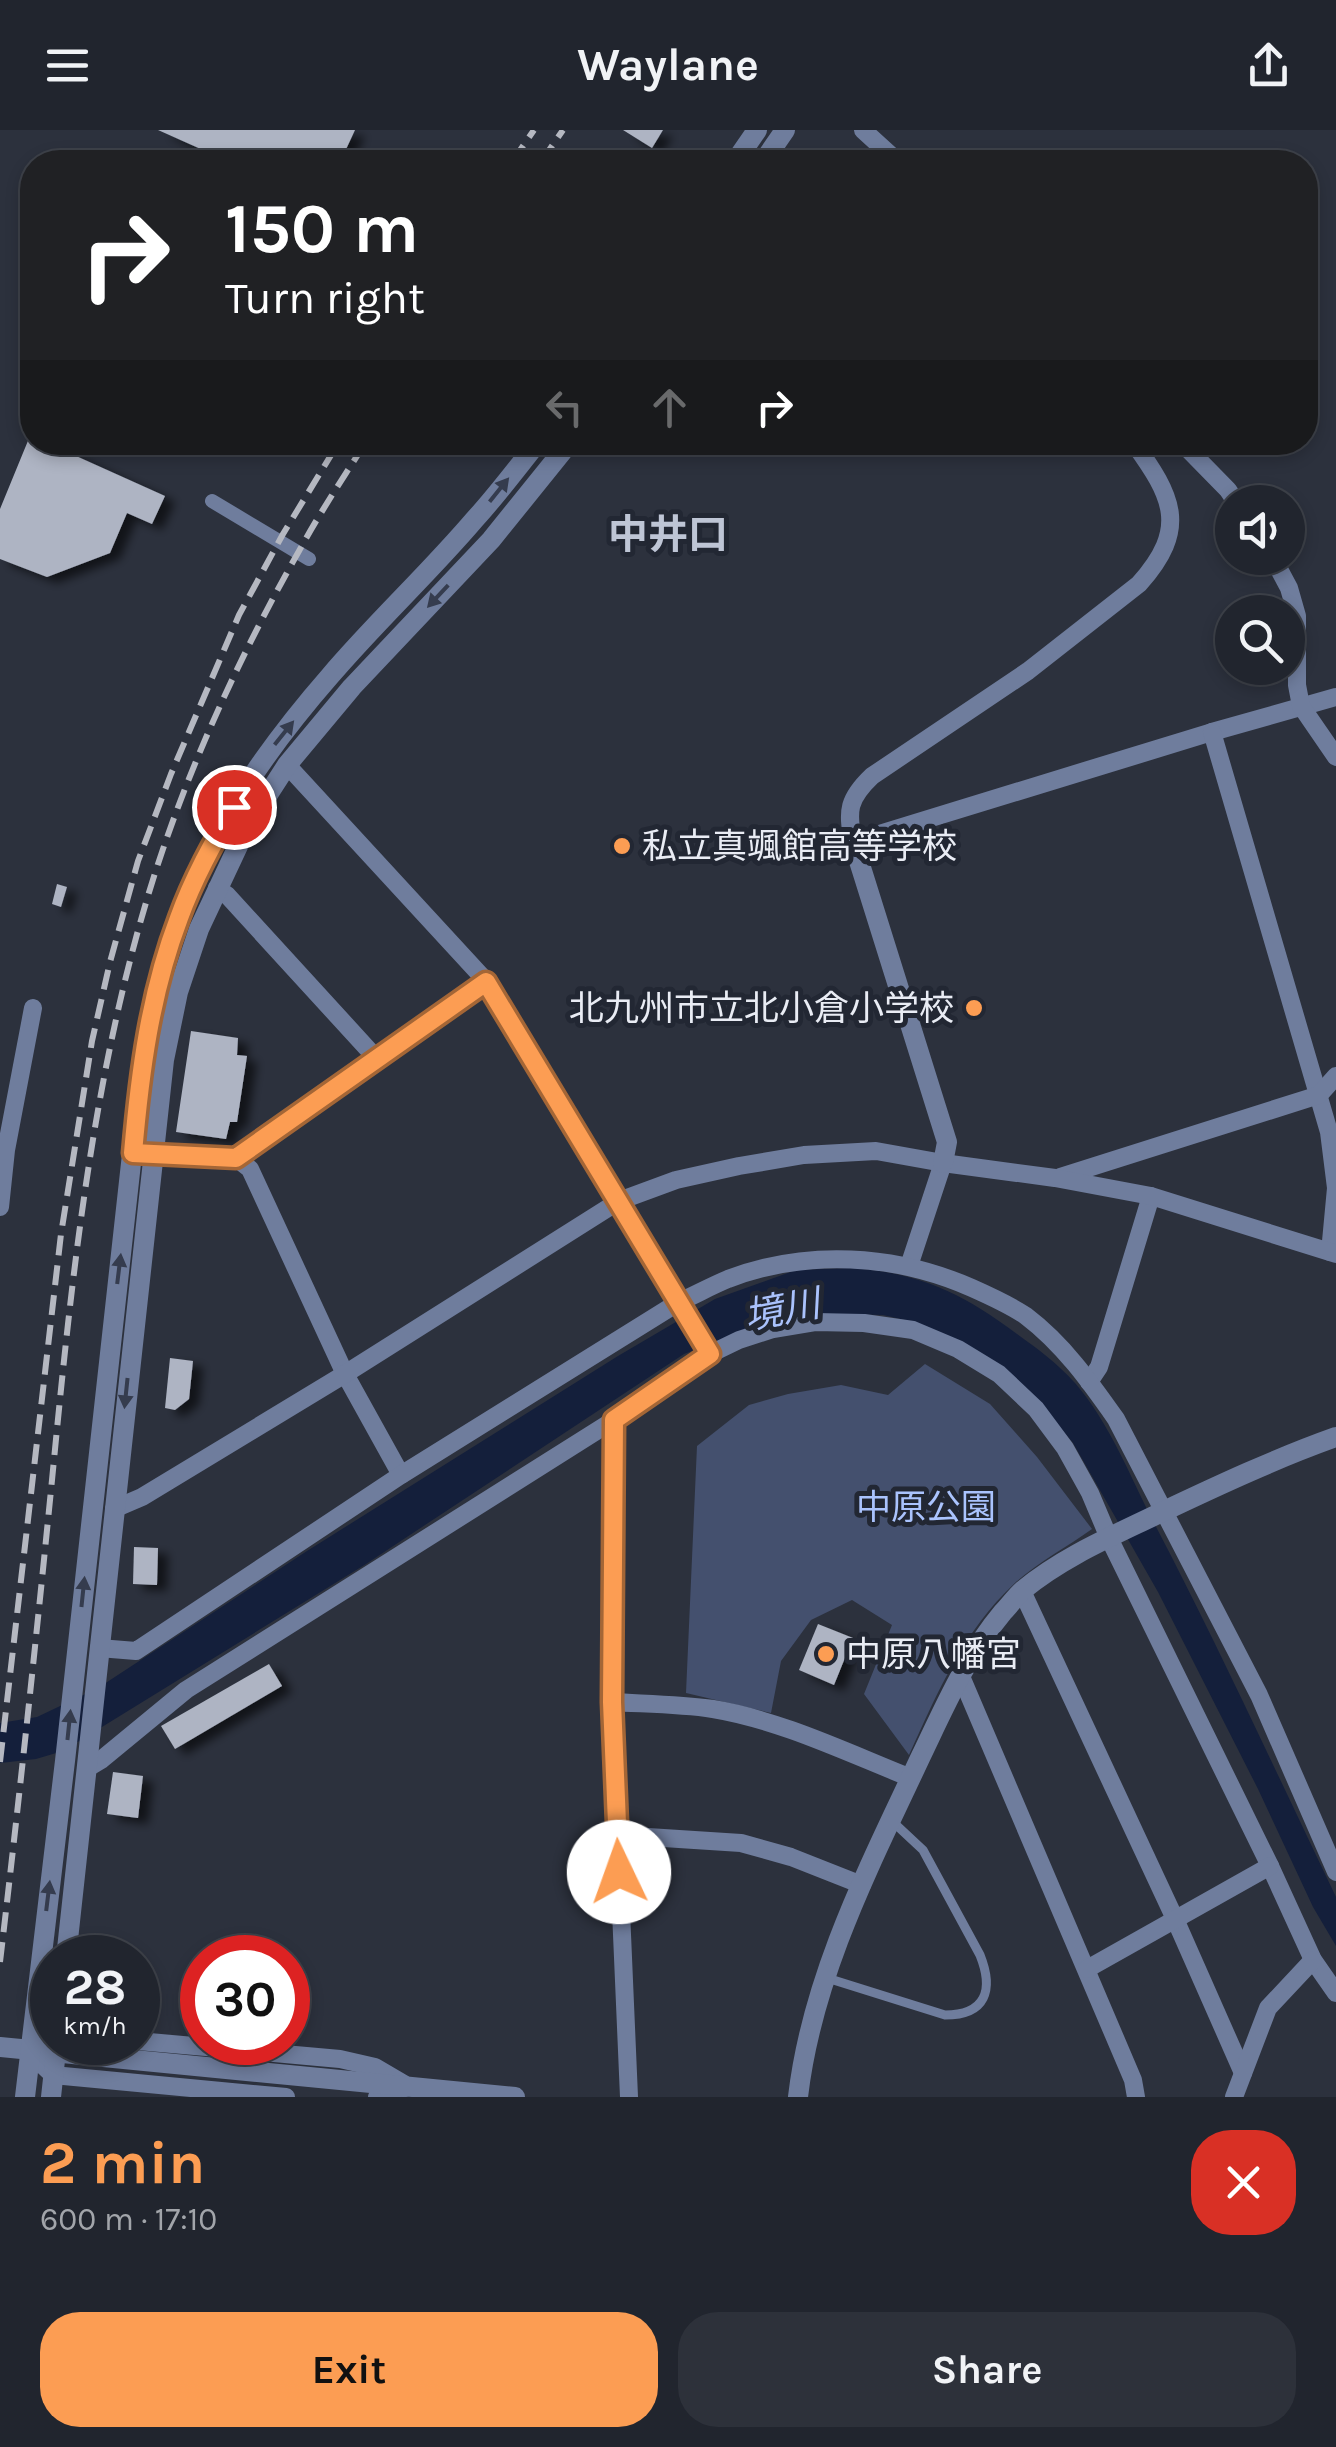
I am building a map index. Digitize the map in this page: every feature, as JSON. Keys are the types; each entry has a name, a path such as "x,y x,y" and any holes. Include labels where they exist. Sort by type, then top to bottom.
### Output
{"street":[{"path":"863,130 885,150"},
{"path":"68,1935 114,1509 143,1154 146,1041 178,919 206,856 271,749 330,676 475,520 528,455"},
{"path":"44,1935 143,1154 178,992 199,929 247,827 287,765 352,686 491,540 560,455"},
{"path":"908,1266 947,1142 854,842 850,806 872,776 1028,671 1153,569 1170,529 1170,507 1163,486 1142,455"},
{"path":"1194,455 1223,485"},
{"path":"212,501 309,560"},
{"path":"1282,575 1297,616 1297,685 1301,706 1336,757"},
{"path":"854,842 1336,698"},
{"path":"114,1509 142,1497 345,1374 619,1201 676,1180 739,1166 804,1155 876,1152 1055,1178 1151,1196 1333,1253 1336,1188 1329,1132 1212,732"},
{"path":"287,765 486,982 709,1352"},
{"path":"217,888 376,1058"},
{"path":"143,1154 236,1158 486,982"},
{"path":"0,1207 6,1150 33,1008"},
{"path":"1055,1178 1318,1095 1336,1076"},
{"path":"236,1158 250,1170 345,1374 400,1475"},
{"path":"1089,1382 1098,1366 1151,1196"},
{"path":"99,1648 136,1652 400,1475 728,1279 814,1259 864,1259 908,1266 946,1276 1024,1315 1057,1343 1116,1419 1160,1513 1259,1694 1336,1872"},
{"path":"86,1769 186,1690 614,1420 709,1352 773,1329 815,1322 913,1330 958,1349 999,1374 1036,1409 1066,1448 1112,1536 1313,1960 1336,1993"},
{"path":"614,1420 612,1702 629,2097"},
{"path":"798,2097 824,1977 911,1778 960,1674 986,1633 1022,1591 1059,1565 1204,1491 1336,1436"},
{"path":"1022,1591 1243,2073"},
{"path":"960,1674 1133,2080 1136,2097"},
{"path":"612,1702 668,1704 764,1721 911,1778"},
{"path":"617,1835 741,1843 792,1856 862,1885"},
{"path":"1086,1968 1270,1866"},
{"path":"1234,2097 1268,2008 1313,1960"},
{"path":"160,2043 340,2059 375,2068 409,2087"},
{"path":"0,2047 515,2097"},
{"path":"25,2097 30,2054"},
{"path":"43,2065 54,2075 281,2097"},
{"path":"50,2097 54,2065"},
{"path":"377,2097 409,2087"}],"lane":[{"path":"824,1977 944,2016 962,2015 977,2008 986,1991 987,1973 980,1955 923,1850 892,1820"}],"green space":[{"name":"中原公園","path":"925,1364 990,1404 1092,1529 1024,1575 981,1621 953,1663 909,1755 864,1694 892,1625 852,1600 811,1620 781,1661 771,1713 686,1693 697,1446 749,1405 841,1385 888,1395"}],"water":[{"name":"境川","path":"851,1268 920,1280 959,1296 1040,1351 1087,1398 1118,1450 1201,1614 1336,1897 1336,1946 1313,1907 1158,1592 1073,1443 1045,1409 914,1322 883,1315 790,1313 684,1354 366,1564 63,1751 0,1763 0,1723 37,1717 98,1688 307,1551 715,1299 796,1270"}],"building":[{"path":"158,130 355,130 346,150 203,150"},
{"path":"623,130 663,130 652,148"},
{"path":"22,455 74,455 165,496 152,524 127,513 110,553 47,577 0,559 0,509"},
{"path":"57,884 67,887 61,907 52,904"},
{"path":"191,1031 238,1038 237,1055 247,1056 237,1122 230,1122 226,1139 176,1132"},
{"path":"170,1358 193,1361 189,1399 175,1410 165,1408"},
{"path":"134,1547 158,1548 157,1585 133,1584"},
{"name":"中原八幡宮","path":"818,1624 853,1638 834,1685 799,1670"},
{"path":"269,1664 282,1686 175,1749 161,1726"},
{"path":"113,1772 143,1776 138,1818 107,1814"}],"railway":[{"path":"520,150 534,130"},
{"path":"549,150 563,130"},
{"path":"0,1762 61,1234 92,1041 110,962 138,861 239,615 331,455"},
{"path":"0,1962 77,1248 116,1019 156,870 202,747 278,589 358,455"}],"place":[{"name":"私立真颯館高等学校","path":"622,846"},
{"name":"北九州市立北小倉小学校","path":"974,1008"},
{"name":"中原八幡宮","path":"826,1654"}],"district":[{"name":"中井口","path":"668,534"}],"route":[{"path":"234,807 206,856 178,919 157,988 146,1041 133,1153 236,1158 486,982 710,1354 614,1420 612,1702 619,1872"}]}
